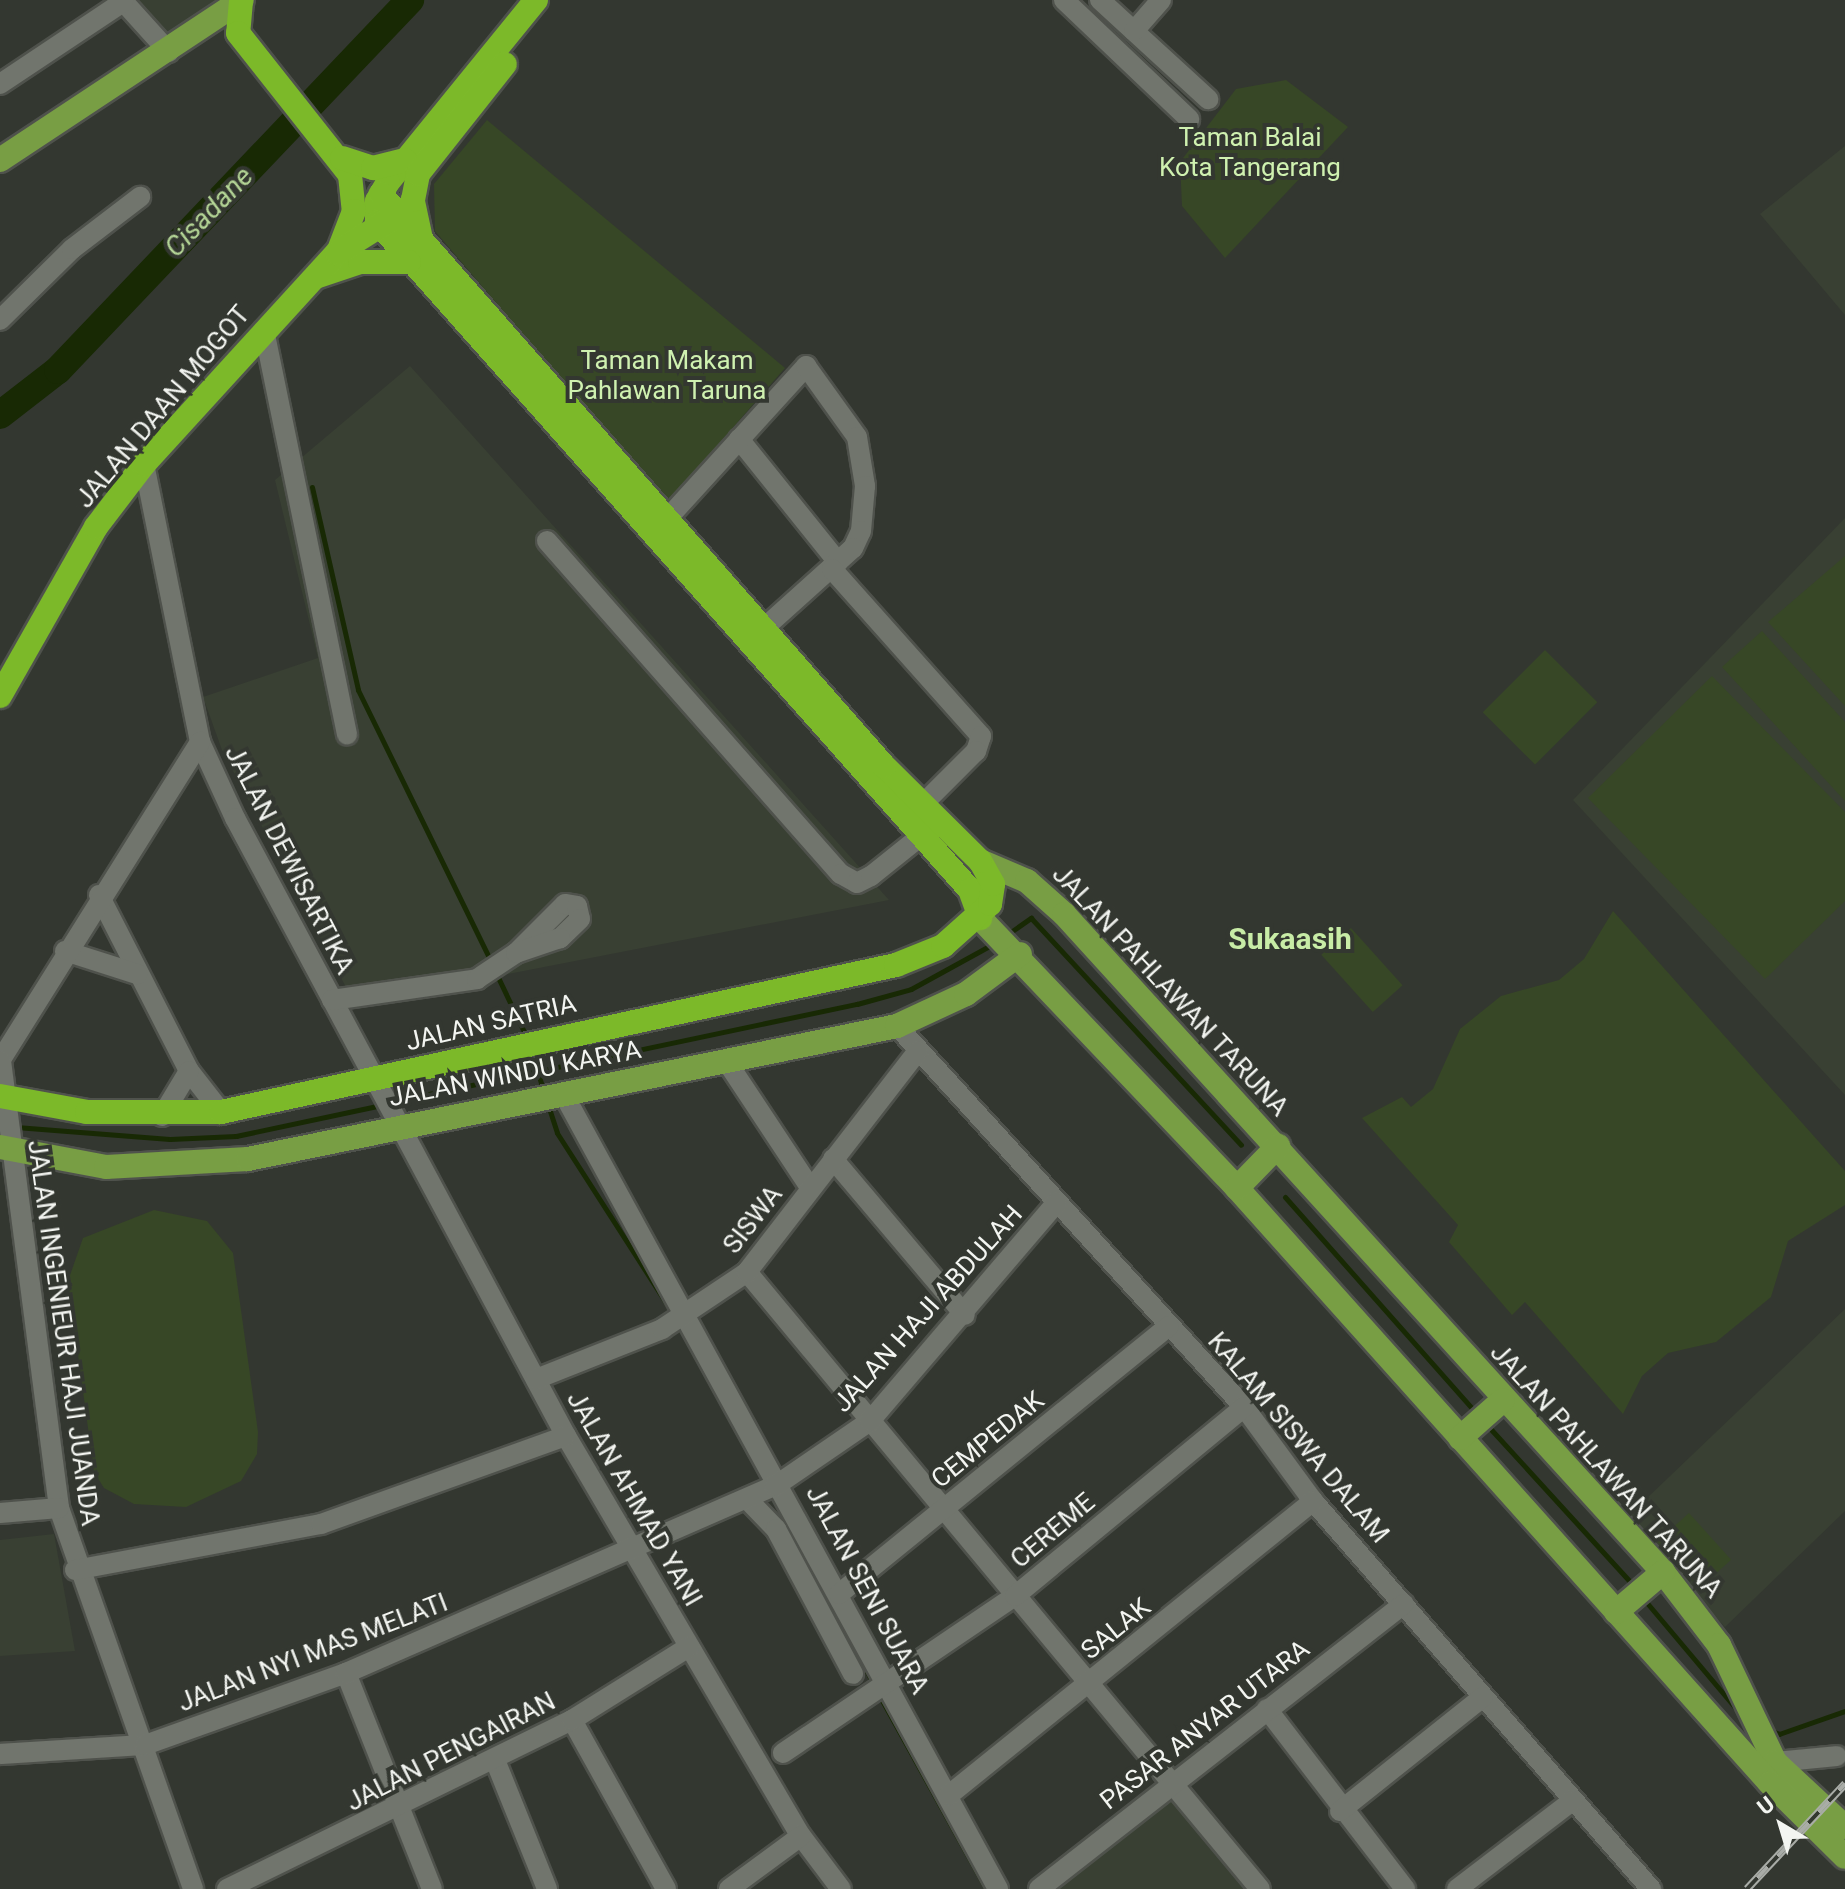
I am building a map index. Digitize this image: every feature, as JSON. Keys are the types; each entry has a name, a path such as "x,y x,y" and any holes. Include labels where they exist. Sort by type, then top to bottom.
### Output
{"highway":[{"path":"242,0 234,26 338,153 354,211 337,253"},
{"path":"389,220 381,194 405,160 536,0"},
{"path":"313,278 360,262 417,255 413,200 418,174 556,0"},
{"path":"338,153 373,168 405,160"},
{"name":"JALAN PAHLAWAN TARUNA","path":"389,220 975,897 987,922"},
{"name":"JALAN DAAN MOGOT","path":"2,688 96,527 144,464 337,253 389,220"},
{"name":"JALAN PAHLAWAN TARUNA","path":"417,255 667,519 921,806 980,861"},
{"path":"980,861 994,895 987,922"},
{"name":"JALAN SATRIA","path":"4,1099 162,1116 221,1112 376,1082 527,1043 896,965 943,946 987,922"}],"main road":[{"path":"0,160 169,52 242,0"},
{"name":"JALAN PAHLAWAN TARUNA","path":"980,861 1027,881 1064,914 1278,1146 1498,1404 1711,1631 1752,1707 1773,1757 1803,1788 1843,1821"},
{"path":"987,922 1017,950 1464,1435 1845,1857"},
{"name":"JALAN WINDU KARYA","path":"5,1146 106,1167 178,1168 397,1122 727,1062 897,1026 966,994 1017,950"},
{"path":"1237,1188 1278,1146"},
{"path":"1464,1435 1498,1404"},
{"path":"1620,1609 1659,1576"}],"street":[{"path":"1064,0 1189,119"},
{"path":"1100,0 1208,99"},
{"path":"1134,31 1161,0"},
{"path":"0,84 123,1 169,52"},
{"path":"0,320 72,249 140,197"},
{"path":"264,330 347,735"},
{"path":"667,519 806,366 850,424 864,467 861,531 835,566 764,628"},
{"path":"739,439 835,566 981,736 976,751 921,806"},
{"name":"JALAN DEWISARTIKA","path":"144,464 200,742 397,1122"},
{"path":"547,541 841,874 857,883 871,876 921,836"},
{"path":"0,1061 99,895 200,742"},
{"path":"99,895 189,1071 221,1112"},
{"path":"65,951 137,974"},
{"path":"332,1000 374,999 477,979 509,959"},
{"name":"KALAM SISWA DALAM","path":"897,1026 1244,1407 1313,1501 1651,1889"},
{"name":"SISWA","path":"536,1379 686,1317 747,1272 918,1051"},
{"name":"JALAN INGENIEUR HAJI JUANDA","path":"0,1061 5,1146 59,1508 75,1570 145,1745 193,1889"},
{"path":"727,1062 811,1189"},
{"path":"162,1116 189,1071"},
{"name":"JALAN SENI SUARA","path":"560,1094 839,1594 882,1691 949,1795 998,1889"},
{"name":"JALAN AHMAD YANI","path":"397,1122 632,1552 801,1836 841,1889"},
{"path":"833,1159 965,1315"},
{"name":"JALAN HAJI ABDULAH","path":"632,1552 778,1484 870,1421 965,1315 1057,1202"},
{"path":"747,1272 1260,1889"},
{"name":"CEMPEDAK","path":"839,1594 1169,1326"},
{"name":"CEREME","path":"783,1753 882,1691 1015,1596 1244,1407"},
{"path":"75,1570 321,1524 566,1436"},
{"path":"750,1498 776,1529 853,1674"},
{"name":"SALAK","path":"949,1795 1313,1501"},
{"path":"0,1513 59,1508"},
{"name":"JALAN NYI MAS MELATI","path":"0,1754 145,1745 346,1673 632,1552"},
{"name":"PASAR ANYAR UTARA","path":"1039,1889 1404,1604"},
{"name":"JALAN PENGAIRAN","path":"227,1889 401,1810 572,1720 689,1647"},
{"path":"346,1673 432,1889"},
{"path":"1340,1811 1483,1697"},
{"path":"1267,1709 1340,1811 1405,1889"},
{"path":"572,1720 666,1889"},
{"path":"1773,1757 1841,1751"},
{"path":"1803,1788 1841,1751"},
{"path":"495,1760 547,1889"},
{"path":"1457,1889 1572,1801"},
{"path":"729,1889 801,1836"}],"shaded area":[{"path":"134,0 221,0 161,41"},
{"path":"1845,146 1845,315 1760,214"},
{"path":"410,366 889,900 492,977 349,993 222,750 203,697 318,658 275,480"},
{"path":"1845,518 1845,1095 1573,800"},
{"path":"1845,1309 1845,1511 1725,1627 1623,1521"},
{"path":"54,1534 75,1651 0,1656 0,1540"},
{"path":"1174,1791 1252,1889 1051,1889"}],"green space":[{"name":"Taman Balai Kota Tangerang","path":"1286,80 1348,127 1225,258 1182,206 1180,162 1236,89"},
{"name":"Taman Makam Pahlawan Taruna","path":"487,120 785,368 667,503 435,231 434,184"},
{"path":"1845,556 1845,706 1768,622"},
{"path":"1762,631 1845,722 1845,801 1722,667"},
{"path":"1545,650 1597,702 1535,765 1483,712"},
{"path":"1712,676 1845,812 1845,901 1765,979 1588,798"},
{"path":"1613,911 1845,1171 1845,1205 1788,1241 1771,1297 1716,1342 1668,1353 1642,1376 1623,1414 1525,1302 1512,1315 1449,1242 1458,1225 1362,1118 1402,1097 1411,1107 1433,1089 1460,1029 1501,996 1559,980 1584,959"},
{"path":"1351,928 1403,985 1373,1012 1321,955"},
{"path":"154,1210 207,1221 233,1253 258,1432 257,1454 241,1481 186,1507 134,1504 104,1488 94,1472 68,1281 83,1238"},
{"path":"1689,1513 1731,1560 1699,1589 1657,1542"}],"waterway":[{"name":"Cisadane","path":"0,415 58,370 410,0"},
{"path":"312,487 358,690 491,962"},
{"path":"1005,936 1031,918 1241,1145"},
{"path":"391,1102 857,1004 911,989 993,944"},
{"path":"495,971 527,1038"},
{"path":"531,1052 544,1092"},
{"path":"16,1127 170,1139 236,1136 382,1105"},
{"path":"548,1105 557,1133 670,1309"},
{"path":"1285,1197 1478,1415"},
{"path":"1487,1425 1634,1586"},
{"path":"1642,1597 1739,1712"},
{"path":"849,1637 874,1685"},
{"path":"878,1693 986,1889"},
{"path":"1768,1729 1779,1734 1845,1711"}],"railway":[{"path":"1747,1889 1845,1784"}],"district":[{"name":"Sukaasih","path":"1290,939"}]}
